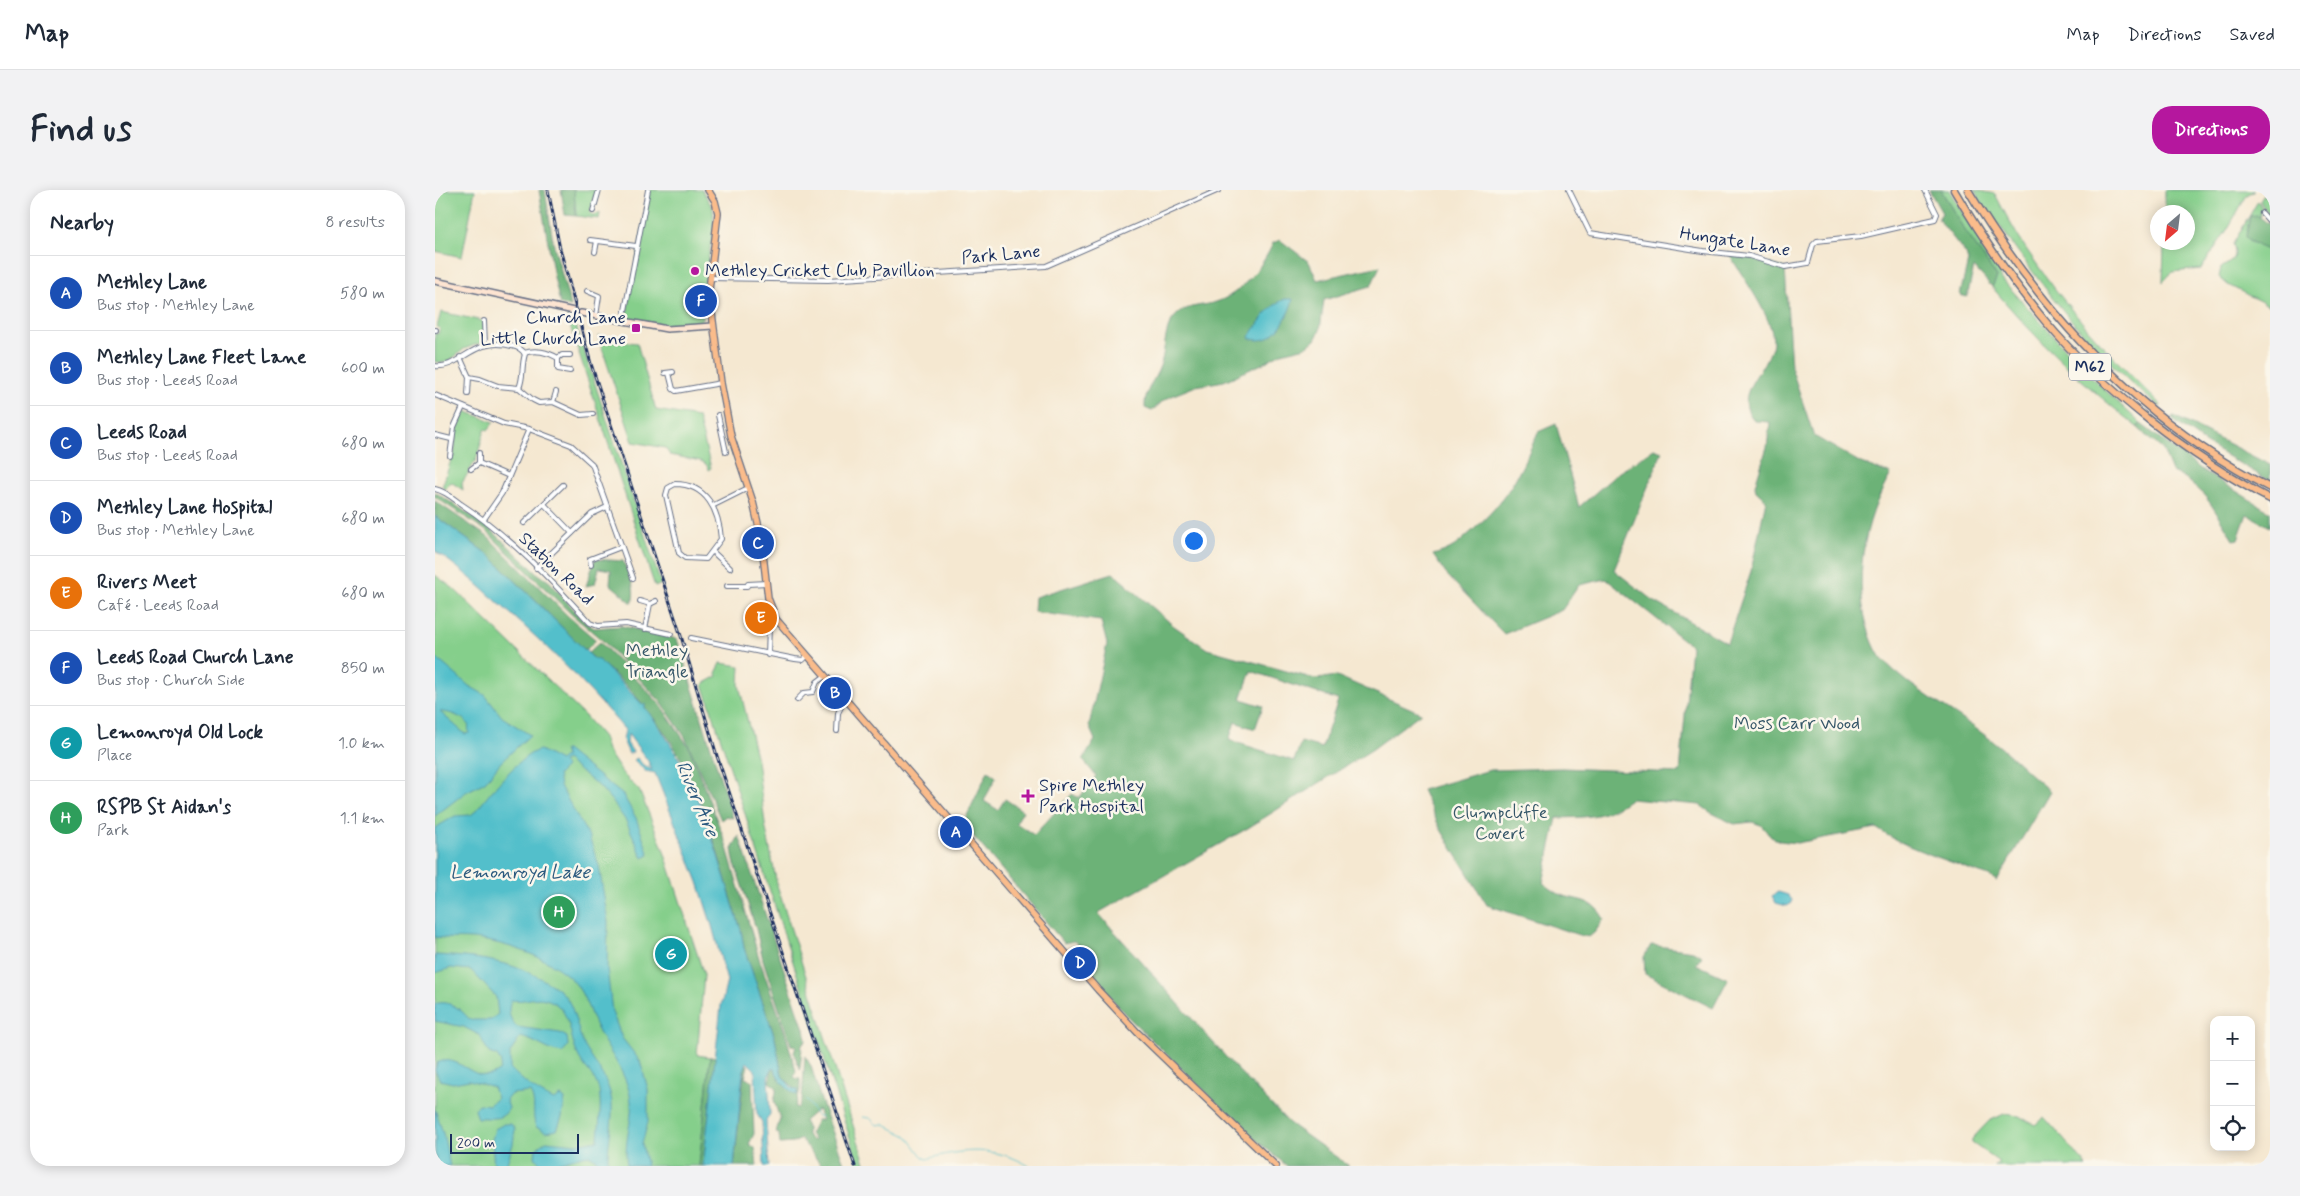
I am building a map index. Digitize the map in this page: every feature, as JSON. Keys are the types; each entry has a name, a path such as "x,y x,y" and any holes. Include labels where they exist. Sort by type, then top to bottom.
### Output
{"highway":[{"name":"M62","path":"1954,190 1985,241 2020,290 2047,322 2089,365 2156,425 2191,451 2270,500"},
{"name":"M62","path":"1968,190 2020,270 2086,348 2150,408 2189,438 2237,471 2270,488"}],"main road":[{"path":"708,190 715,202 718,213 710,278 710,306 721,383 730,428 761,536 771,609 776,619 1118,1012 1276,1166"}],"street":[{"path":"593,211 599,190"},
{"path":"623,321 648,190"},
{"name":"Park Lane","path":"710,278 828,280 1046,266 1219,190"},
{"name":"Hungate Lane","path":"1569,190 1590,233 1703,251 1749,256 1785,267 1808,263 1813,245 1817,241 1861,236 1935,218 1937,214 1925,190"},
{"path":"2262,213 2270,222"},
{"path":"590,240 636,246"},
{"path":"595,252 597,241"},
{"path":"435,281 574,311"},
{"path":"587,291 599,296 595,316"},
{"path":"581,313 667,329 713,326"},
{"path":"484,321 485,345"},
{"path":"435,366 448,366 460,357 485,345 507,345 524,353 532,350 558,358 562,355 570,355"},
{"path":"519,388 523,378 524,353"},
{"path":"460,357 469,377 468,394"},
{"path":"557,375 558,358"},
{"path":"558,369 570,371"},
{"path":"669,372 673,389 676,391 721,383"},
{"path":"469,377 498,386 519,388 539,403 553,402 581,415 593,414"},
{"path":"553,402 555,392"},
{"path":"435,395 504,424 529,429 571,446 587,458 595,470 633,578"},
{"path":"450,456 451,439 463,406"},
{"path":"580,422 581,415"},
{"path":"718,415 726,452"},
{"path":"721,431 730,428"},
{"path":"484,519 495,504 509,476 529,429"},
{"path":"435,435 451,439"},
{"path":"479,453 479,463"},
{"path":"479,463 509,476"},
{"path":"471,469 479,463"},
{"path":"675,484 693,487 713,505 718,517 721,539 706,559 685,558 679,553 666,495 668,488 675,484"},
{"path":"524,523 563,486"},
{"path":"713,505 748,488"},
{"name":"Station Road","path":"435,489 484,519 536,568 552,580 594,625 619,624 671,634"},
{"path":"544,504 572,533"},
{"path":"536,568 592,514 607,507"},
{"path":"591,565 590,559 621,547"},
{"path":"713,552 730,568"},
{"path":"727,586 767,583"},
{"path":"640,601 650,604 656,602"},
{"path":"645,629 650,604"},
{"path":"768,654 769,626 776,619"},
{"path":"691,638 795,660 803,660 807,656"},
{"path":"797,700 804,693 813,692 817,682 825,676"},
{"path":"837,730 840,704 845,699"}],"green space":[{"path":"435,190 475,190 462,257 435,251"},
{"path":"539,190 545,190 553,242 571,307 560,304"},
{"path":"561,190 574,190 576,216 565,215"},
{"path":"574,190 596,190 590,213 593,215 600,213 599,219 576,216"},
{"path":"650,190 702,190 713,208 714,224 703,293 703,318 699,324 669,325 629,319 626,316"},
{"path":"1929,190 1941,190 1962,226 1997,277 1992,287 1974,267 1967,297 1960,295 1968,261 1966,254 1938,219 1942,213"},
{"path":"1941,190 1949,190 2002,273 1999,276 2085,371 2141,424 2137,427 2079,378 2043,343 1992,287 1997,277 1962,226"},
{"path":"1974,190 1995,194 2010,223 2057,292 2107,350 2161,405 2160,407 2136,387 2093,345 2053,299 1999,225 1995,225"},
{"path":"2165,190 2255,190 2247,195 2201,269 2172,272 2163,282 2164,250 2195,250 2195,205 2165,205"},
{"path":"2270,193 2270,217 2260,201 2263,196"},
{"path":"2258,201 2264,211 2260,212 2260,217 2250,216 2246,234 2251,242 2270,251 2270,306 2228,285 2219,277 2221,268 2235,256 2233,244"},
{"path":"2257,215 2270,225 2270,251 2258,246 2246,237 2250,216"},
{"path":"1280,240 1309,262 1317,280 1380,266 1371,286 1324,300 1320,330 1315,340 1306,347 1281,353 1224,381 1196,386 1176,394 1164,400 1152,411 1145,408 1146,396 1158,372 1167,331 1174,318 1187,308 1216,302 1234,293 1264,261 1273,243"},
{"name":"Moss Carr Wood","path":"1730,255 1750,258 1785,268 1791,367 1814,436 1861,463 1891,474 1873,511 1863,553 1861,574 1865,615 1870,635 1878,654 1906,680 1994,742 2050,791 1997,881 1910,846 1876,828 1797,843 1780,841 1771,837 1761,825 1752,822 1734,824 1700,805 1630,799 1604,813 1587,817 1557,818 1543,883 1561,895 1587,902 1596,908 1604,919 1589,937 1579,935 1487,905 1440,828 1422,790 1490,770 1562,768 1680,773 1691,646 1606,579 1579,585 1562,610 1504,634 1446,574 1433,555 1450,549 1459,543 1495,508 1518,474 1538,432 1556,424 1579,507 1618,473 1654,449 1662,452 1614,570 1652,600 1727,643 1751,571 1766,500 1756,491 1755,485 1767,447 1770,422 1755,421 1748,411 1746,400 1753,380 1771,351 1773,341 1772,331 1763,309"},
{"path":"441,312 483,321 483,342 464,349 448,362 435,362 435,333 438,334 440,328 437,327"},
{"path":"566,313 572,314 661,584 655,587"},
{"path":"598,336 609,337 609,340 637,343 656,410 698,417 711,468 708,470 707,465 701,461 670,455 665,448 633,442"},
{"path":"465,411 494,422 488,430 485,429 476,460 462,483 463,490 451,482 445,489 442,487 452,457 454,457 456,433"},
{"path":"2174,416 2270,465 2270,481 2206,444 2173,420 2172,417"},
{"path":"2141,424 2202,470 2270,512 2270,527 2247,514 2238,539 2234,540 2202,493 2184,478 2172,472 2163,450 2137,427"},
{"name":"Methley Triangle","path":"435,492 486,525 537,573 550,582 584,621 594,628 622,626 677,639 733,818 726,816 721,820 685,737 661,702 602,640 570,613 485,530 435,497"},
{"path":"435,501 488,537 569,617 596,640 587,649 584,649 490,556 435,516"},
{"path":"595,559 623,561 633,587 632,603 610,584 611,570 599,568 595,584 586,586"},
{"path":"1113,573 1174,626 1207,649 1315,679 1337,676 1421,713 1373,749 1248,828 1098,913 1233,1065 1289,1123 1349,1166 1287,1166 1249,1134 1126,1015 1085,968 1079,946 1074,941 1064,943 963,824 988,771 996,777 984,801 998,810 1005,799 1023,811 1016,823 1034,835 1072,794 1079,798 1096,776 1083,760 1095,740 1089,726 1107,644 1101,621 1034,612 1035,597","holes":["1251,671 1338,700 1322,748 1301,742 1294,761 1229,740 1235,722 1255,729 1263,706 1241,699"]},
{"path":"435,575 454,589 584,715 603,737 607,750 623,774 639,790 663,848 704,975 697,1055 710,1057 699,1166 435,1166"},
{"path":"600,642 659,703 689,747 726,844 759,958 785,1032 796,1071 794,1076 796,1079 800,1079 800,1090 795,1107 798,1108 802,1099 805,1056 811,1066 845,1166 830,1166 829,1164 822,1166 801,1139 793,1143 780,1144 779,1134 776,1132 780,1119 774,1101 777,1088 769,1082 772,1069 775,1069 779,1079 791,1091 796,1090 782,1076 775,1038 744,948 741,930 718,853 699,799 689,774 656,721 619,678 588,653","holes":["818,1109 822,1120 817,1120 810,1134 814,1139 813,1141 807,1135 807,1127 804,1121"]},
{"path":"721,663 740,666 739,685 757,760 765,824 777,885 866,1166 859,1166 703,684 718,676 716,673"},
{"path":"739,836 805,1032 806,1041 801,1046 800,1070 794,1053 796,1046 791,1045 763,960 756,929 734,861 732,849"},
{"path":"1651,945 1693,951 1702,956 1696,964 1728,979 1713,1008 1645,974 1644,957"},
{"path":"716,1056 703,1166 699,1166 710,1057"},
{"path":"745,1065 748,1065 745,1078 752,1081 754,1134 749,1144 755,1148 757,1166 734,1166"},
{"path":"2004,1114 2019,1116 2035,1125 2044,1117 2087,1166 1994,1166 1999,1162 1972,1143 1972,1139 1989,1121"}],"water":[{"path":"1285,299 1293,299 1287,315 1278,329 1265,339 1249,338 1273,306"},
{"name":"River Aire","path":"435,516 490,556 593,658 600,661 643,705 645,704 645,708 679,759 714,842 741,930 744,948 775,1038 782,1076 792,1088 798,1090 797,1095 789,1090 780,1080 775,1069 772,1069 768,1077 770,1114 766,1121 769,1166 764,1166 762,1122 757,1114 755,1070 747,1062 743,1073 734,1166 703,1166 721,1006 727,981 698,882 655,773 645,771 634,760 637,758 643,765 652,770 648,761 628,734 627,743 633,752 629,754 623,740 625,730 562,662 480,586 435,551"},
{"path":"435,657 469,686 485,695 502,717 530,735 501,762 485,782 466,792 435,816","holes":["440,712 455,715 466,721 469,733 465,734"]},
{"name":"Lemonroyd Lake","path":"540,750 560,761 566,756 564,750 566,750 623,795 636,818 649,855 643,858 626,821 600,787 566,760 563,762 566,767 558,775 560,786 589,837 599,866 608,922 607,968 612,1012 622,1038 640,1061 648,1089 648,1122 642,1144 647,1166 627,1166 626,1149 631,1117 630,1093 619,1067 598,1030 578,987 570,977 545,961 516,948 473,939 435,937 435,828 455,816 471,815 515,766"},
{"path":"1778,892 1788,895 1792,903 1787,906 1776,903 1772,896"},
{"path":"435,955 477,958 516,968 542,979 558,989 566,997 572,1009 582,1041 606,1082 611,1097 612,1113 608,1166 598,1166 597,1160 589,1155 547,1165 541,1165 535,1157 536,1149 546,1141 577,1144 598,1140 599,1090 577,1053 565,1014 556,1004 539,998 511,1000 509,1011 512,1021 517,1027 560,1033 567,1037 568,1045 563,1053 520,1037 510,1053 510,1068 525,1082 554,1100 561,1096 565,1099 562,1117 557,1130 546,1132 536,1127 533,1100 530,1092 511,1094 506,1100 509,1108 500,1117 478,1118 475,1110 479,1104 489,1105 497,1098 493,1087 469,1080 453,1083 440,1080 435,1070 437,1063 453,1062 476,1073 491,1075 500,1070 501,1062 497,1056 489,1053 479,1035 464,1027 435,1021 435,1004 440,1003 455,1006 470,1020 491,1020 498,1014 496,997 471,970 451,968 435,973"},
{"path":"435,1109 443,1133 450,1166 438,1166 435,1153"},
{"path":"504,1124 511,1124 515,1129 513,1144 506,1166 494,1166 492,1140 495,1129"}],"waterway":[{"path":"806,1099 816,1115 821,1117"},
{"path":"863,1117 870,1118 877,1125 883,1124 907,1136 922,1156 927,1159 953,1153 979,1151 1004,1155 1029,1166"}],"railway":[{"path":"548,190 560,249 591,364 681,636 717,756 855,1166"}],"place":[{"name":"Methley Cricket Club Pavillion","path":"695,271"},
{"name":"Leeds Road Church Lane","path":"701,301"},
{"name":"Church Lane Little Church Lane","path":"636,328"},
{"name":"Leeds Road","path":"758,543"},
{"name":"Rivers Meet","path":"761,618"},
{"name":"Methley Lane Fleet Lane","path":"835,693"},
{"name":"Spire Methley Park Hospital","path":"1028,796"},
{"name":"Methley Lane","path":"956,832"},
{"name":"RSPB St Aidan's","path":"559,912"},
{"name":"Lemonroyd Old Lock","path":"671,954"},
{"name":"Methley Lane Hospital","path":"1080,963"}],"park label":[{"name":"Clumpcliffe Covert","path":"1500,823"}]}
